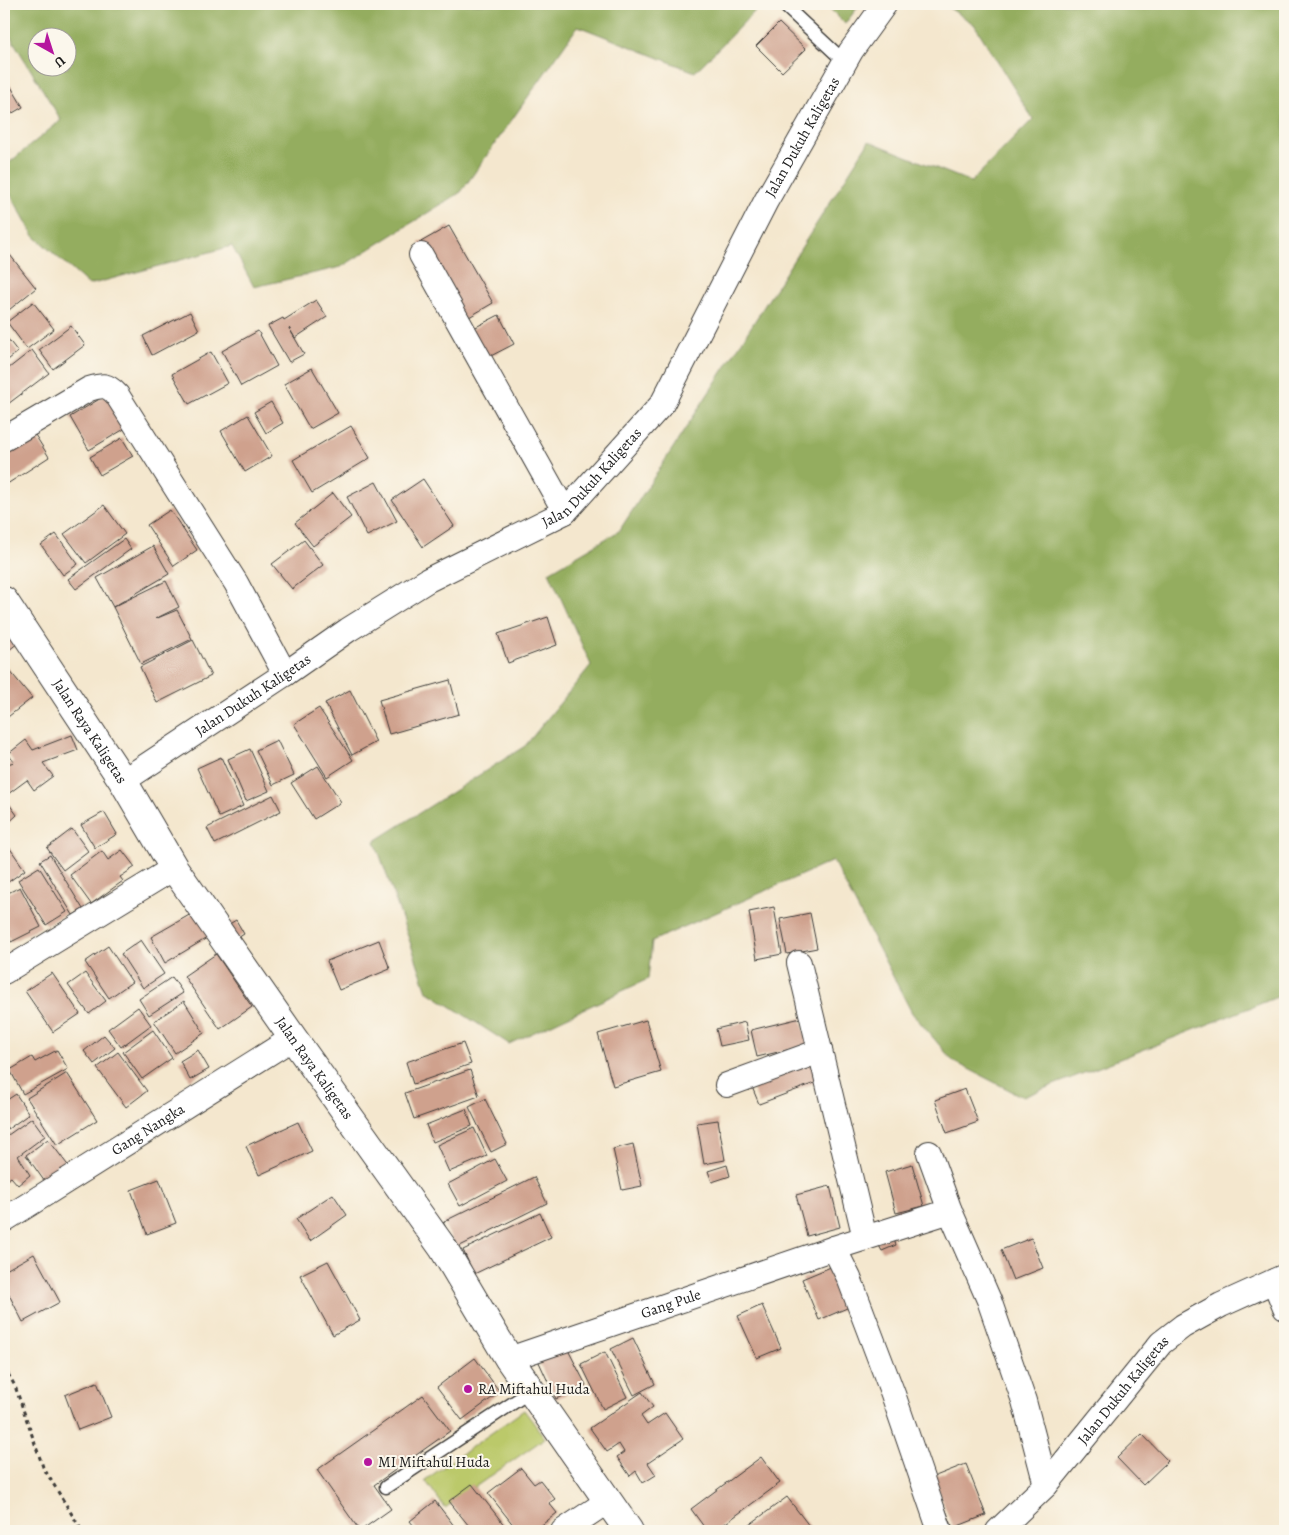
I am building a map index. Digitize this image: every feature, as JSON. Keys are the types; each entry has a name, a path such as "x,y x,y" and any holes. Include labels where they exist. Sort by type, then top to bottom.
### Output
{"main road":[{"name":"Jalan Raya Kaligetas","path":"4,601 123,782 174,868 443,1248 508,1359 629,1531"}],"street":[{"name":"Jalan Dukuh Kaligetas","path":"123,782 348,630 428,580 565,512 662,404 766,201 845,62 885,4"},
{"path":"421,256 565,512"},
{"path":"4,439 89,389 100,386 110,388 117,395 236,584 285,674"},
{"path":"4,972 174,868"},
{"path":"799,963 865,1238"},
{"name":"Gang Nangka","path":"4,1220 293,1038"},
{"path":"727,1086 820,1051"},
{"path":"929,1153 950,1211 990,1300 1024,1401 1046,1485"},
{"name":"Gang Pule","path":"508,1359 834,1248 950,1211"},
{"path":"834,1248 849,1278 893,1394 940,1531"},
{"name":"Jalan Dukuh Kaligetas","path":"998,1531 1046,1485 1162,1343 1183,1326 1222,1304 1280,1279"},
{"path":"1280,1279 1285,1308"},
{"path":"563,1531 608,1501"}],"lane":[{"path":"784,5 845,62"},
{"path":"386,1487 531,1391"}],"path":[{"path":"4,1367 15,1386 43,1468 82,1531"}],"green space":[{"path":"4,4 762,4 695,72 578,26 461,192 341,267 254,287 232,246 89,285 34,236 4,183 4,167 61,120 36,78 78,78 78,28 28,28 28,66 4,26"},
{"path":"825,4 860,4 845,24"},
{"path":"943,4 1285,4 1285,994 1023,1097 953,1061 912,1013 833,861 652,941 648,979 509,1044 427,991 375,841 525,746 591,665 549,572 619,531 869,141 971,182 1033,119 974,24"},
{"path":"524,1410 545,1438 445,1508 425,1480"}],"building":[{"path":"779,23 806,49 782,72 756,46"},
{"path":"4,75 23,107 4,118"},
{"path":"449,226 493,303 464,320 419,243"},
{"path":"10,255 36,288 4,314 4,260"},
{"path":"316,300 327,317 295,338 289,328 304,354 289,362 268,326 283,318 284,320"},
{"path":"33,302 54,329 27,349 7,322"},
{"path":"190,312 199,330 152,355 143,336"},
{"path":"499,315 514,344 485,359 470,330"},
{"path":"71,326 85,345 53,369 39,350"},
{"path":"258,331 277,366 241,386 222,351"},
{"path":"4,334 18,352 4,363"},
{"path":"32,350 49,373 8,404 4,399 4,372"},
{"path":"211,352 228,383 189,404 172,374"},
{"path":"312,368 338,413 310,429 284,384"},
{"path":"106,395 126,428 89,450 70,417"},
{"path":"271,402 283,423 266,433 254,412"},
{"path":"248,415 272,456 245,472 221,431"},
{"path":"351,426 370,458 312,493 293,460"},
{"path":"32,430 49,457 4,486 4,448"},
{"path":"122,438 133,456 100,475 90,457"},
{"path":"423,479 454,526 423,547 392,500"},
{"path":"376,482 397,521 367,536 347,497"},
{"path":"333,493 351,517 313,546 295,523"},
{"path":"104,505 125,534 86,563 64,534"},
{"path":"170,510 197,550 174,566 147,525"},
{"path":"56,534 78,564 63,575 41,545"},
{"path":"124,539 131,549 76,589 68,579"},
{"path":"304,540 323,565 292,589 272,564"},
{"path":"153,546 169,574 113,607 97,578"},
{"path":"166,581 179,607 155,619 177,610 192,639 141,664 113,607"},
{"path":"548,617 557,645 508,663 498,634"},
{"path":"4,625 18,643 4,654"},
{"path":"193,640 211,676 157,703 140,667"},
{"path":"4,666 32,698 4,720"},
{"path":"450,680 459,714 389,734 379,700"},
{"path":"350,690 376,742 352,755 325,703"},
{"path":"319,708 353,760 327,777 294,724"},
{"path":"72,735 78,750 43,763 53,776 34,790 27,780 4,797 4,765 14,762 8,754 26,740 33,750"},
{"path":"277,740 294,775 273,785 256,750"},
{"path":"250,749 269,791 246,801 228,759"},
{"path":"221,757 243,806 219,817 197,768"},
{"path":"318,766 341,802 314,819 291,783"},
{"path":"273,795 281,811 215,844 207,828"},
{"path":"4,797 17,815 4,827"},
{"path":"104,812 117,834 95,848 81,825"},
{"path":"72,829 88,851 63,870 47,848"},
{"path":"9,847 25,870 4,885 4,851"},
{"path":"122,850 135,867 120,877 123,881 91,904 70,875 102,851 108,860"},
{"path":"50,855 83,909 73,915 40,861"},
{"path":"39,867 67,912 46,925 18,880"},
{"path":"20,887 41,927 11,942 4,928 4,895"},
{"path":"774,907 782,954 757,959 749,912"},
{"path":"198,910 212,935 165,963 151,937"},
{"path":"810,913 817,948 787,954 780,919"},
{"path":"236,920 244,934 230,943 221,929"},
{"path":"141,940 164,974 143,988 121,954"},
{"path":"379,940 390,969 339,990 327,961"},
{"path":"108,946 132,982 109,998 85,962"},
{"path":"216,954 252,1007 220,1029 184,976"},
{"path":"52,973 80,1014 53,1032 25,991"},
{"path":"85,973 106,1001 89,1014 68,985"},
{"path":"172,977 183,993 149,1015 139,999"},
{"path":"184,1001 204,1033 175,1053 154,1021"},
{"path":"138,1007 151,1025 121,1047 108,1029"},
{"path":"801,1018 808,1045 757,1057 751,1030"},
{"path":"646,1020 661,1072 613,1086 598,1034"},
{"path":"745,1022 749,1040 720,1046 716,1029"},
{"path":"153,1030 172,1058 142,1079 123,1052"},
{"path":"104,1035 115,1048 94,1064 84,1051"},
{"path":"463,1043 471,1064 413,1084 406,1062"},
{"path":"57,1050 68,1069 23,1094 10,1070 32,1057 35,1062"},
{"path":"198,1050 209,1069 190,1080 180,1061"},
{"path":"118,1052 147,1091 126,1107 97,1068"},
{"path":"811,1059 820,1081 759,1104 750,1082"},
{"path":"470,1070 479,1096 414,1119 405,1093"},
{"path":"67,1073 97,1120 57,1145 27,1098"},
{"path":"965,1089 978,1122 947,1133 935,1100"},
{"path":"16,1094 29,1114 8,1129 4,1123 4,1102"},
{"path":"485,1099 507,1144 491,1152 469,1107"},
{"path":"466,1109 472,1126 433,1142 426,1125"},
{"path":"32,1118 45,1136 18,1156 30,1175 18,1185 11,1177 4,1182 4,1129 8,1135"},
{"path":"718,1120 725,1160 704,1164 697,1123"},
{"path":"298,1122 312,1151 259,1175 246,1146"},
{"path":"474,1128 487,1156 449,1172 437,1145"},
{"path":"48,1139 70,1168 47,1185 26,1155"},
{"path":"633,1144 642,1186 622,1190 613,1149"},
{"path":"495,1159 507,1181 460,1206 448,1184"},
{"path":"912,1164 924,1206 896,1213 885,1172"},
{"path":"727,1165 730,1176 712,1182 708,1171"},
{"path":"534,1177 547,1203 456,1248 443,1222"},
{"path":"159,1179 176,1223 147,1234 131,1190"},
{"path":"830,1186 840,1227 807,1236 796,1195"},
{"path":"333,1194 347,1215 310,1241 296,1219"},
{"path":"540,1213 551,1237 474,1274 463,1250"},
{"path":"892,1235 896,1245 882,1251 876,1240"},
{"path":"1031,1238 1043,1268 1013,1280 1001,1250"},
{"path":"34,1254 60,1302 23,1322 4,1285 4,1271"},
{"path":"328,1261 360,1320 333,1335 300,1275"},
{"path":"838,1264 854,1305 819,1320 802,1279"},
{"path":"762,1305 781,1348 757,1358 738,1316"},
{"path":"633,1338 655,1384 634,1395 611,1349"},
{"path":"566,1346 586,1385 556,1399 538,1360"},
{"path":"605,1352 627,1397 603,1409 581,1364"},
{"name":"RA Miftahul Huda","path":"475,1358 500,1392 462,1420 437,1387"},
{"path":"97,1382 111,1417 78,1430 65,1395"},
{"path":"642,1392 653,1407 641,1416 647,1425 665,1413 683,1439 648,1463 656,1475 643,1483 636,1471 630,1476 617,1457 624,1452 619,1444 607,1452 590,1428"},
{"name":"MI Miftahul Huda","path":"423,1395 450,1431 374,1485 391,1509 360,1531 317,1470"},
{"path":"1142,1434 1168,1461 1143,1485 1117,1458"},
{"path":"761,1457 780,1483 715,1531 707,1531 691,1509"},
{"path":"966,1464 986,1515 953,1528 933,1477"},
{"path":"521,1468 534,1484 540,1480 555,1499 549,1503 557,1513 534,1531 518,1531 488,1493"},
{"path":"472,1484 509,1531 473,1531 449,1501"},
{"path":"787,1497 813,1531 741,1531"},
{"path":"435,1501 458,1531 418,1531 410,1521"}],"place":[{"name":"RA Miftahul Huda","path":"468,1389"},
{"name":"MI Miftahul Huda","path":"368,1462"}]}
